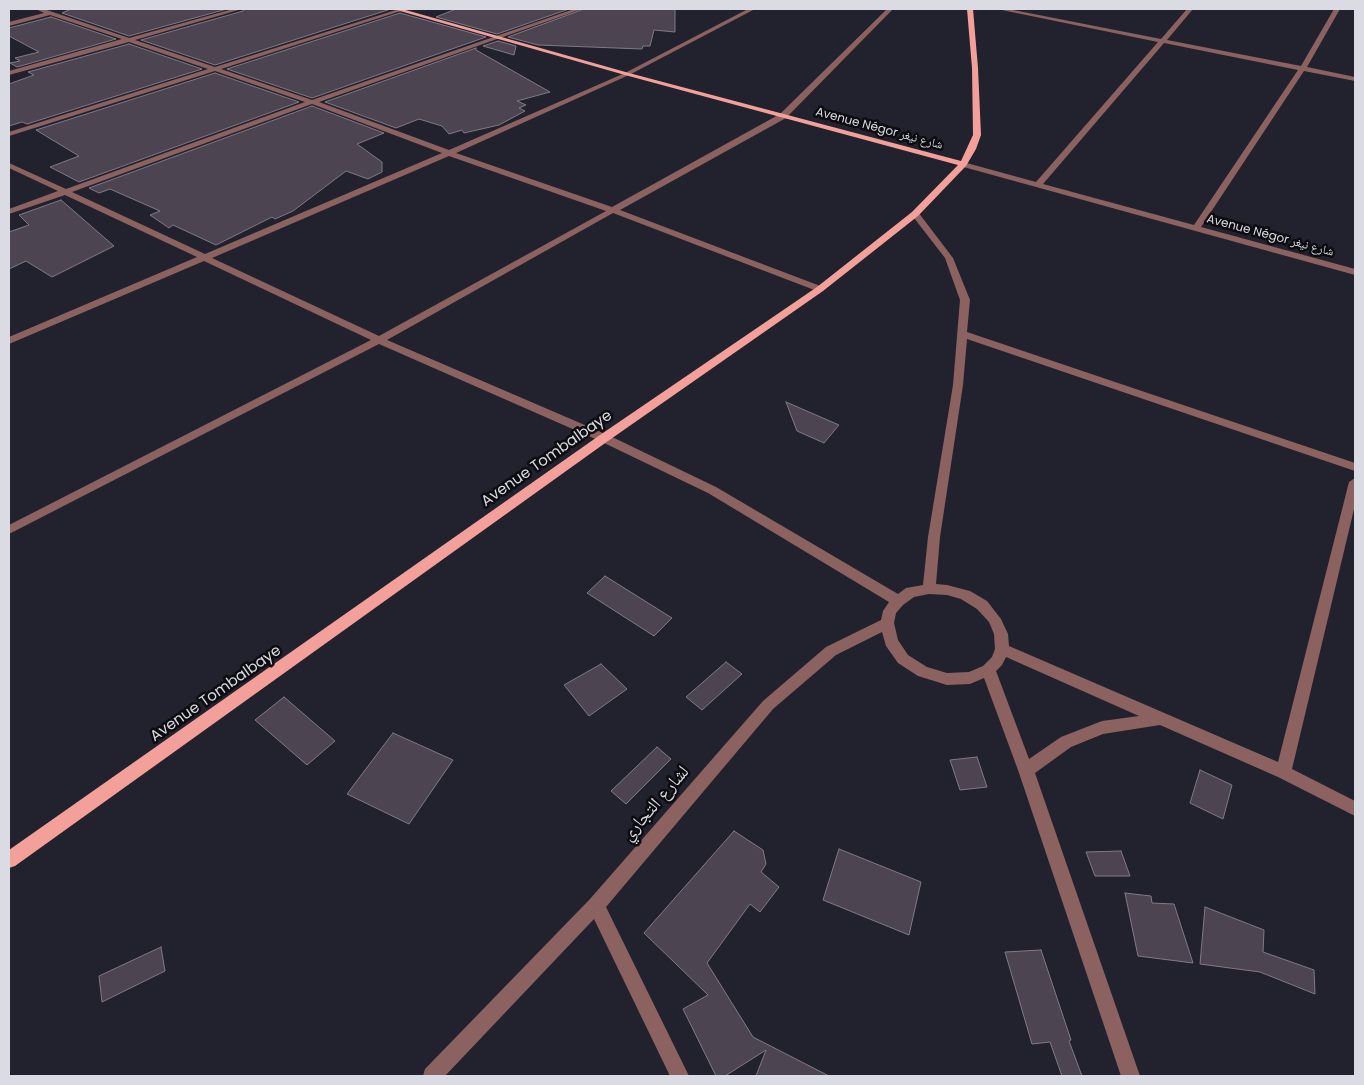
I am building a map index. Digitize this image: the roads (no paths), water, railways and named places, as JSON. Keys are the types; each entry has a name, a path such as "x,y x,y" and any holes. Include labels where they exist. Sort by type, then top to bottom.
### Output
{"main road":[{"name":"Avenue Négor شارع نيغر","path":"400,9 627,74 963,164"},
{"name":"Avenue Tombalbaye","path":"9,860 604,438 820,289 915,214 963,164 972,149 977,135 975,68 970,9"}],"street":[{"path":"39,9 312,102 449,153 612,210 820,289"},
{"path":"9,24 65,9"},
{"path":"9,73 239,9"},
{"path":"9,134 400,9"},
{"path":"9,212 312,102 578,9"},
{"path":"9,341 449,153 627,74 752,9"},
{"path":"9,530 379,340 783,116 890,9"},
{"path":"1000,9 1355,79"},
{"path":"1039,16 1048,9"},
{"path":"1038,185 1190,9"},
{"path":"1196,228 1303,68 1337,9"},
{"name":"Avenue Négor شارع نيغر","path":"963,164 1355,272"},
{"path":"9,166 379,340 604,438 712,490 898,601"},
{"path":"915,214 949,258 964,300 958,385 934,537 928,589"},
{"path":"963,334 1355,466"},
{"path":"1283,772 1355,482"},
{"path":"928,589 947,590 965,595 982,605 994,619 1001,634 1002,649 997,661 988,670 970,678 947,679 923,672 903,659 891,642 887,623 890,611 898,601 911,592 928,589"},
{"name":"لشارع التجاري","path":"432,1076 596,905 768,704 831,651 887,623"},
{"path":"1002,649 1283,772 1355,809"},
{"path":"988,670 1026,770 1130,1076"},
{"path":"1026,770 1066,742 1102,728 1160,719"},
{"path":"596,905 680,1076"}]}
